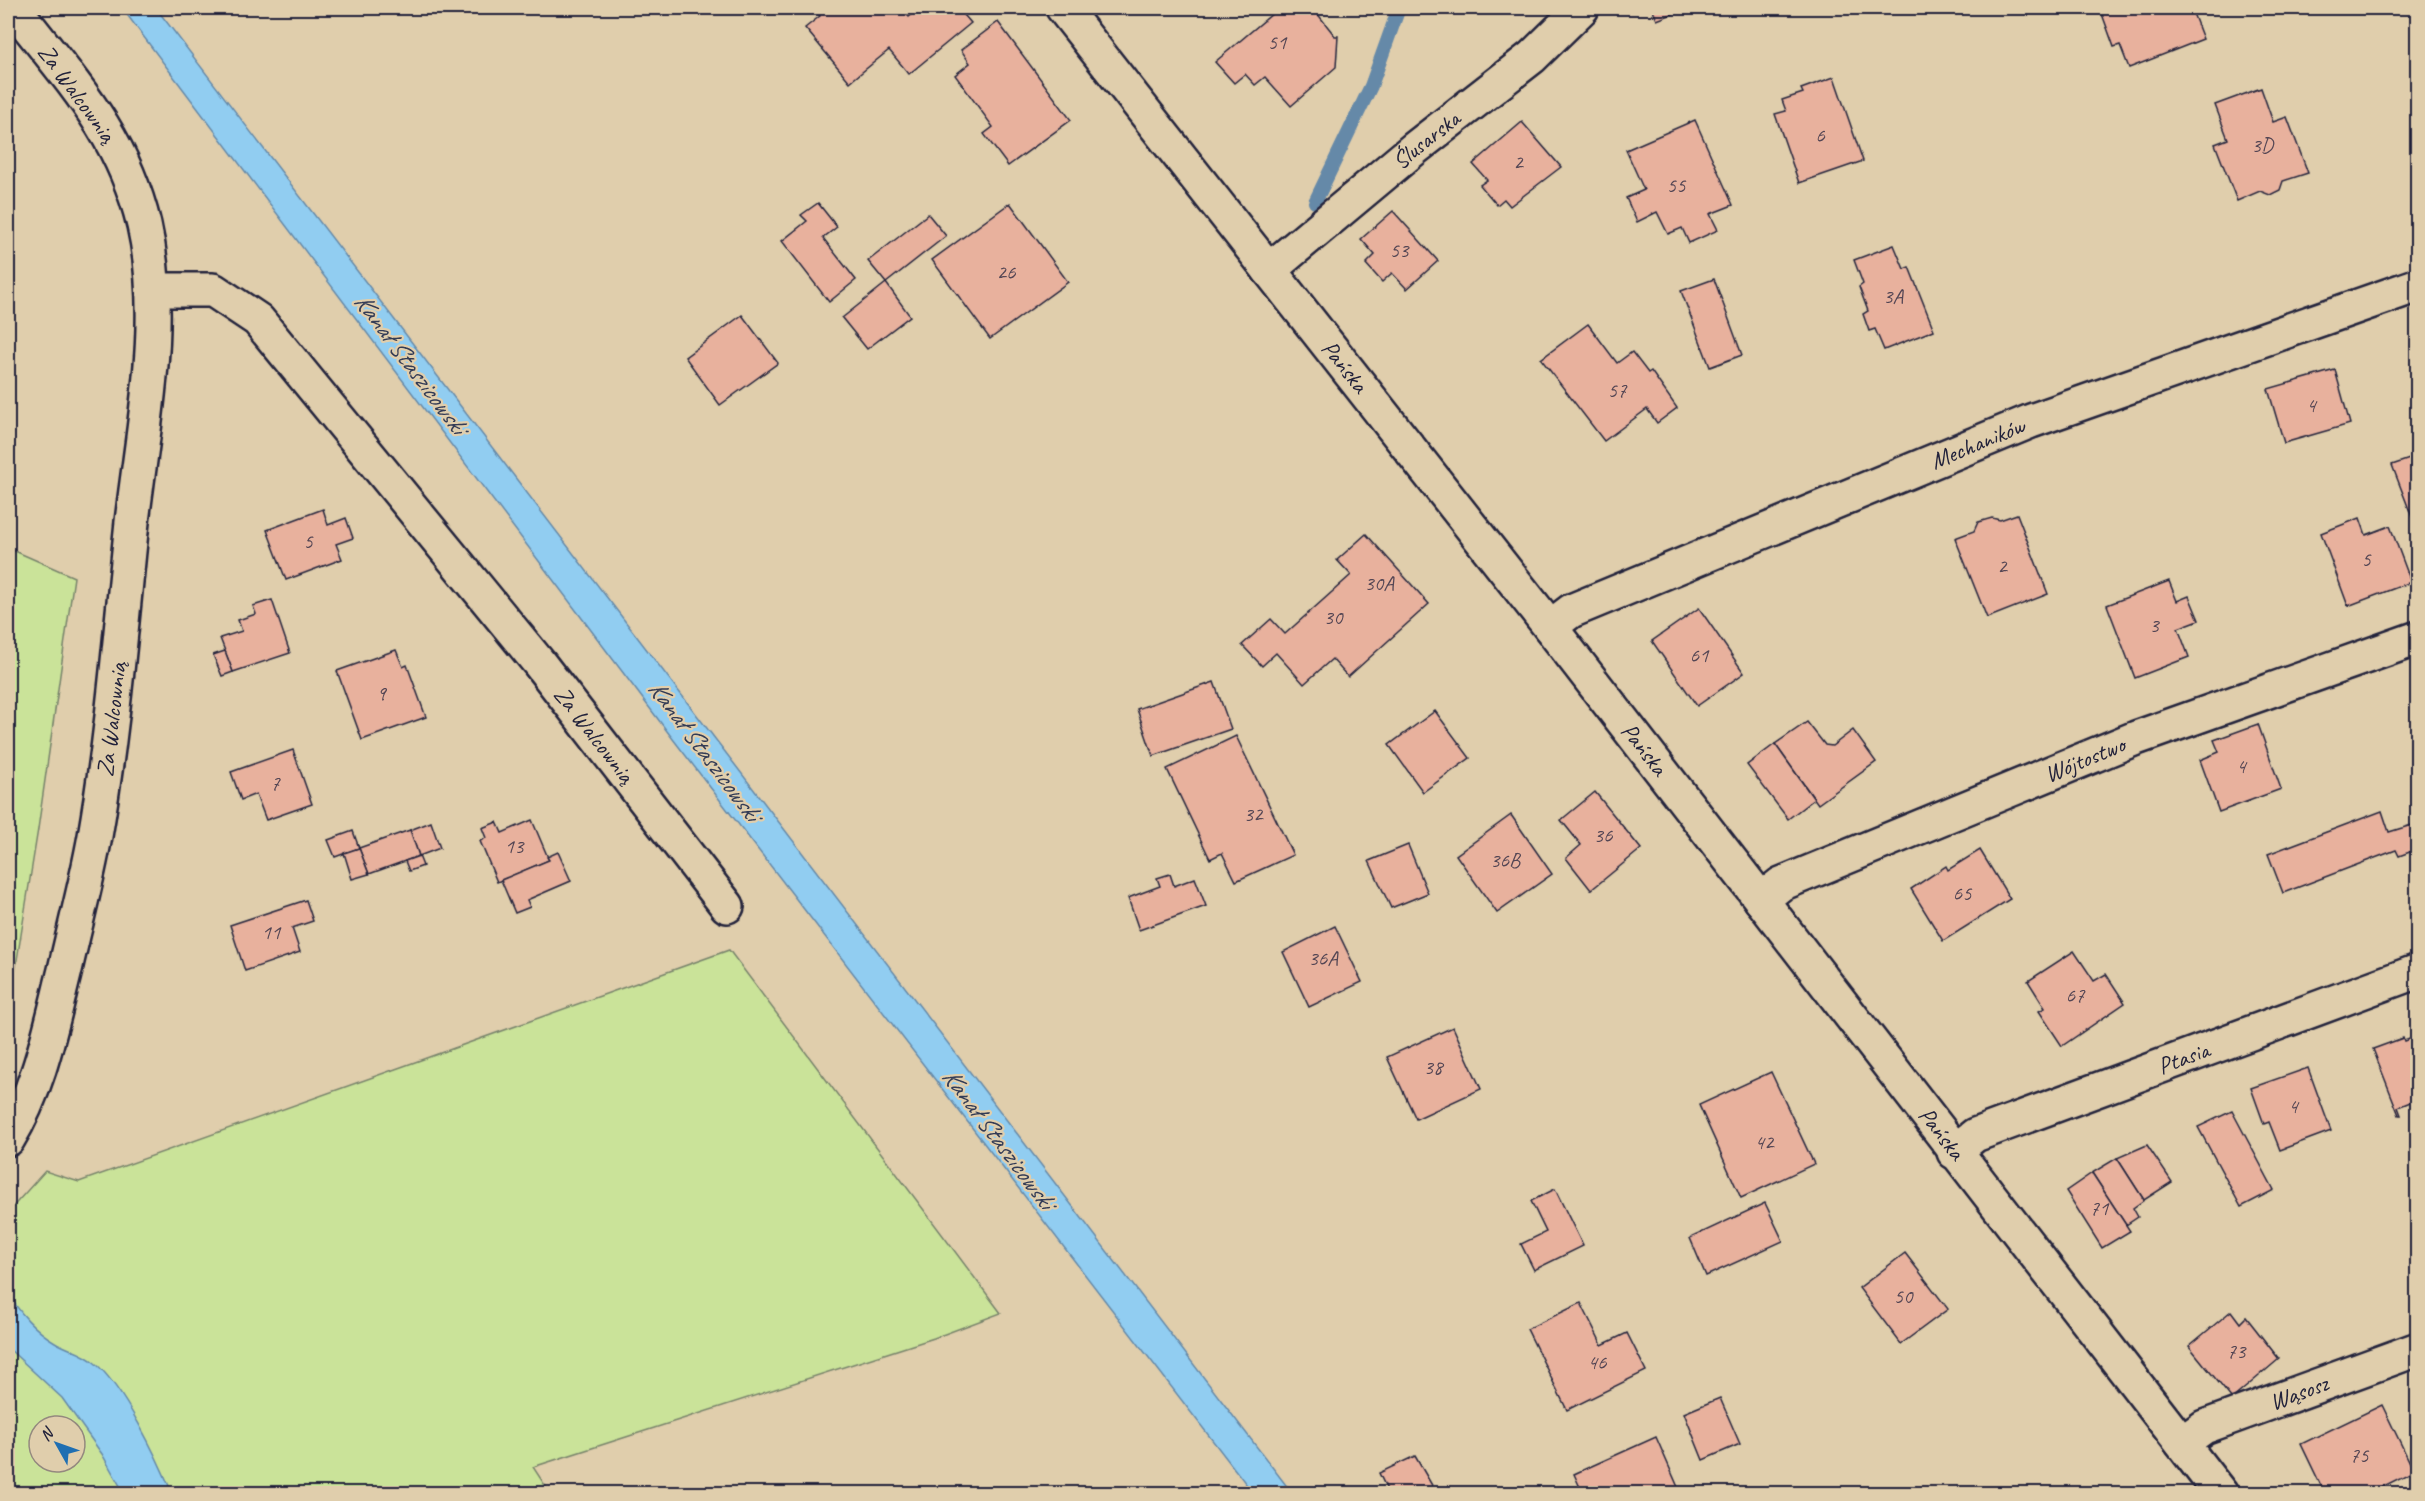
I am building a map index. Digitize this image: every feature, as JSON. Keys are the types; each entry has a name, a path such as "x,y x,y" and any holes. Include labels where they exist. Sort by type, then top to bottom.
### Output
{"street":[{"name":"Za Walcownią","path":"8,1139 27,1101 47,1036 95,835 114,703 149,367 153,290 150,258 139,206 118,150 94,110 14,8"},
{"name":"Pańska","path":"1063,8 1550,627 1954,1152 2221,1494"},
{"name":"Ślusarska","path":"1269,270 1414,149 1532,57 1582,8"},
{"name":"Mechaników","path":"1550,627 1571,611 2031,421 2418,285"},
{"name":"Za Walcownią","path":"153,290 213,290 258,320 526,647 727,906"},
{"name":"Wójtostwo","path":"1761,900 1781,884 2136,738 2418,638"},
{"name":"Ptasia","path":"1954,1152 1975,1135 2418,970"},
{"name":"Wąsosz","path":"2182,1443 2204,1427 2418,1349"}],"green space":[{"path":"8,548 74,577 38,829 8,1016"},
{"path":"729,950 1001,1313 934,1338 533,1467 550,1493 8,1494 8,1212 45,1171 79,1182"}],"water":[{"name":"Kanał Staszicowski","path":"122,8 156,8 1292,1493 1253,1493 673,739"},
{"path":"8,1292 22,1314 34,1327 60,1345 90,1359 106,1374 139,1424 172,1493 124,1493 87,1433 87,1414 73,1414 62,1398 8,1348"}],"building":[{"path":"813,8 901,8 909,17 920,8 958,8 971,23 909,74 889,50 850,82 805,28 820,16"},
{"path":"1279,8 1313,8 1335,36 1338,36 1336,67 1291,106 1265,77 1255,85 1245,74 1234,83 1215,62"},
{"path":"1652,8 1684,8 1685,9 1657,20"},
{"path":"2120,8 2191,8 2203,39 2129,68 2120,45 2114,47 2102,14"},
{"path":"998,22 1071,120 1008,166 984,134 993,127 955,75 970,63 961,50"},
{"path":"1834,77 1863,161 1799,183 1775,114 1786,111 1782,100 1803,93 1801,89"},
{"path":"2261,88 2273,122 2287,117 2308,173 2283,181 2280,190 2270,195 2260,191 2237,201 2215,144 2228,139 2215,105"},
{"path":"1695,120 1733,205 1710,214 1718,230 1689,243 1682,228 1668,234 1657,212 1637,222 1626,198 1644,190 1626,150"},
{"path":"1522,122 1561,167 1510,206 1504,199 1497,205 1480,185 1487,180 1473,164"},
{"path":"818,203 837,227 823,238 856,280 829,302 782,241 807,221 801,215"},
{"path":"1010,203 1068,282 990,339 932,260"},
{"path":"1393,211 1438,261 1407,289 1392,273 1382,282 1366,264 1375,255 1361,239"},
{"path":"928,214 946,236 886,283 868,261"},
{"path":"1894,245 1904,269 1909,267 1934,330 1884,350 1875,329 1869,331 1863,314 1868,311 1859,287 1863,284 1854,260"},
{"path":"1714,279 1742,355 1710,367 1681,291"},
{"path":"886,283 910,316 867,349 842,318"},
{"path":"742,315 778,363 720,405 685,357"},
{"path":"1588,324 1617,363 1632,352 1648,373 1651,371 1677,408 1657,423 1647,409 1604,441 1541,359"},
{"path":"2335,370 2350,424 2284,443 2268,389"},
{"path":"2418,456 2418,514 2412,517 2392,465"},
{"path":"323,509 328,525 346,518 353,538 336,544 342,559 286,580 267,530"},
{"path":"2017,514 2048,594 1987,618 1955,538 1974,531 1978,522 1992,518 2000,520"},
{"path":"2360,518 2366,535 2390,526 2411,582 2348,606 2321,533"},
{"path":"1366,534 1429,604 1348,677 1332,659 1304,684 1276,653 1262,666 1242,645 1271,619 1285,634 1351,575 1337,560"},
{"path":"2169,581 2177,601 2189,596 2199,620 2178,628 2189,657 2135,678 2107,605"},
{"path":"272,600 290,653 233,672 220,638 242,631 238,620 256,614 253,606"},
{"path":"1699,608 1744,673 1697,706 1652,641"},
{"path":"396,650 403,667 407,665 426,717 362,740 337,671"},
{"path":"225,651 233,672 222,676 213,655"},
{"path":"1214,682 1231,729 1153,756 1137,709"},
{"path":"1435,711 1470,758 1423,792 1389,745"},
{"path":"1807,722 1825,745 1832,746 1853,730 1876,762 1818,804 1775,744"},
{"path":"2258,724 2281,789 2219,812 2200,760 2219,752 2214,740"},
{"path":"1236,736 1293,855 1236,881 1222,853 1210,859 1167,769"},
{"path":"1775,744 1814,799 1788,819 1747,765"},
{"path":"293,750 312,804 266,820 256,794 241,800 231,772"},
{"path":"1595,792 1641,849 1591,890 1566,858 1581,845 1561,820"},
{"path":"2382,811 2389,832 2418,823 2418,849 2399,856 2396,850 2283,893 2268,854"},
{"path":"1511,815 1552,874 1497,913 1456,855"},
{"path":"532,820 549,860 497,882 480,841 486,838 482,828 497,822 502,833"},
{"path":"431,822 440,848 419,856 410,830"},
{"path":"410,830 419,856 369,874 359,848"},
{"path":"353,831 359,848 335,857 328,840"},
{"path":"1408,845 1428,893 1391,908 1369,861"},
{"path":"359,848 369,874 352,879 344,853"},
{"path":"1980,850 2010,899 1943,941 1911,889 1946,866 1948,870"},
{"path":"558,852 571,881 527,900 530,907 515,913 501,880 549,860 547,857"},
{"path":"419,856 423,866 409,871 405,861"},
{"path":"1170,874 1174,886 1195,878 1206,906 1139,930 1128,898 1160,886 1157,878"},
{"path":"306,900 313,921 292,928 300,952 245,971 230,925"},
{"path":"1335,926 1362,982 1309,1007 1283,952"},
{"path":"2074,951 2094,981 2106,974 2125,1003 2062,1046 2039,1011 2045,1008 2028,981"},
{"path":"1453,1027 1481,1089 1416,1119 1387,1057"},
{"path":"2418,1036 2418,1099 2398,1107 2401,1115 2399,1115 2373,1049 2403,1038 2404,1041"},
{"path":"2308,1068 2331,1131 2280,1150 2269,1122 2264,1124 2251,1088"},
{"path":"1771,1072 1814,1164 1741,1198 1699,1105"},
{"path":"2232,1111 2274,1190 2241,1207 2198,1127"},
{"path":"2147,1145 2172,1182 2144,1200 2117,1158"},
{"path":"2117,1158 2144,1200 2133,1208 2138,1217 2126,1225 2092,1173"},
{"path":"2092,1173 2130,1231 2102,1248 2066,1191"},
{"path":"1555,1189 1583,1246 1534,1270 1521,1244 1546,1232 1531,1201"},
{"path":"1765,1203 1783,1241 1706,1276 1690,1238"},
{"path":"1905,1253 1948,1309 1901,1344 1859,1288"},
{"path":"1581,1303 1602,1345 1627,1333 1646,1371 1567,1410 1527,1329"},
{"path":"2231,1311 2240,1323 2246,1317 2279,1359 2232,1399 2189,1346"},
{"path":"1720,1398 1740,1444 1703,1460 1684,1413"},
{"path":"2382,1405 2414,1471 2368,1494 2325,1494 2301,1444"},
{"path":"1656,1437 1681,1494 1583,1494 1574,1474"},
{"path":"1415,1456 1437,1494 1389,1494 1379,1473"}],"waterway":[{"path":"1315,202 1371,86 1399,8"}]}
